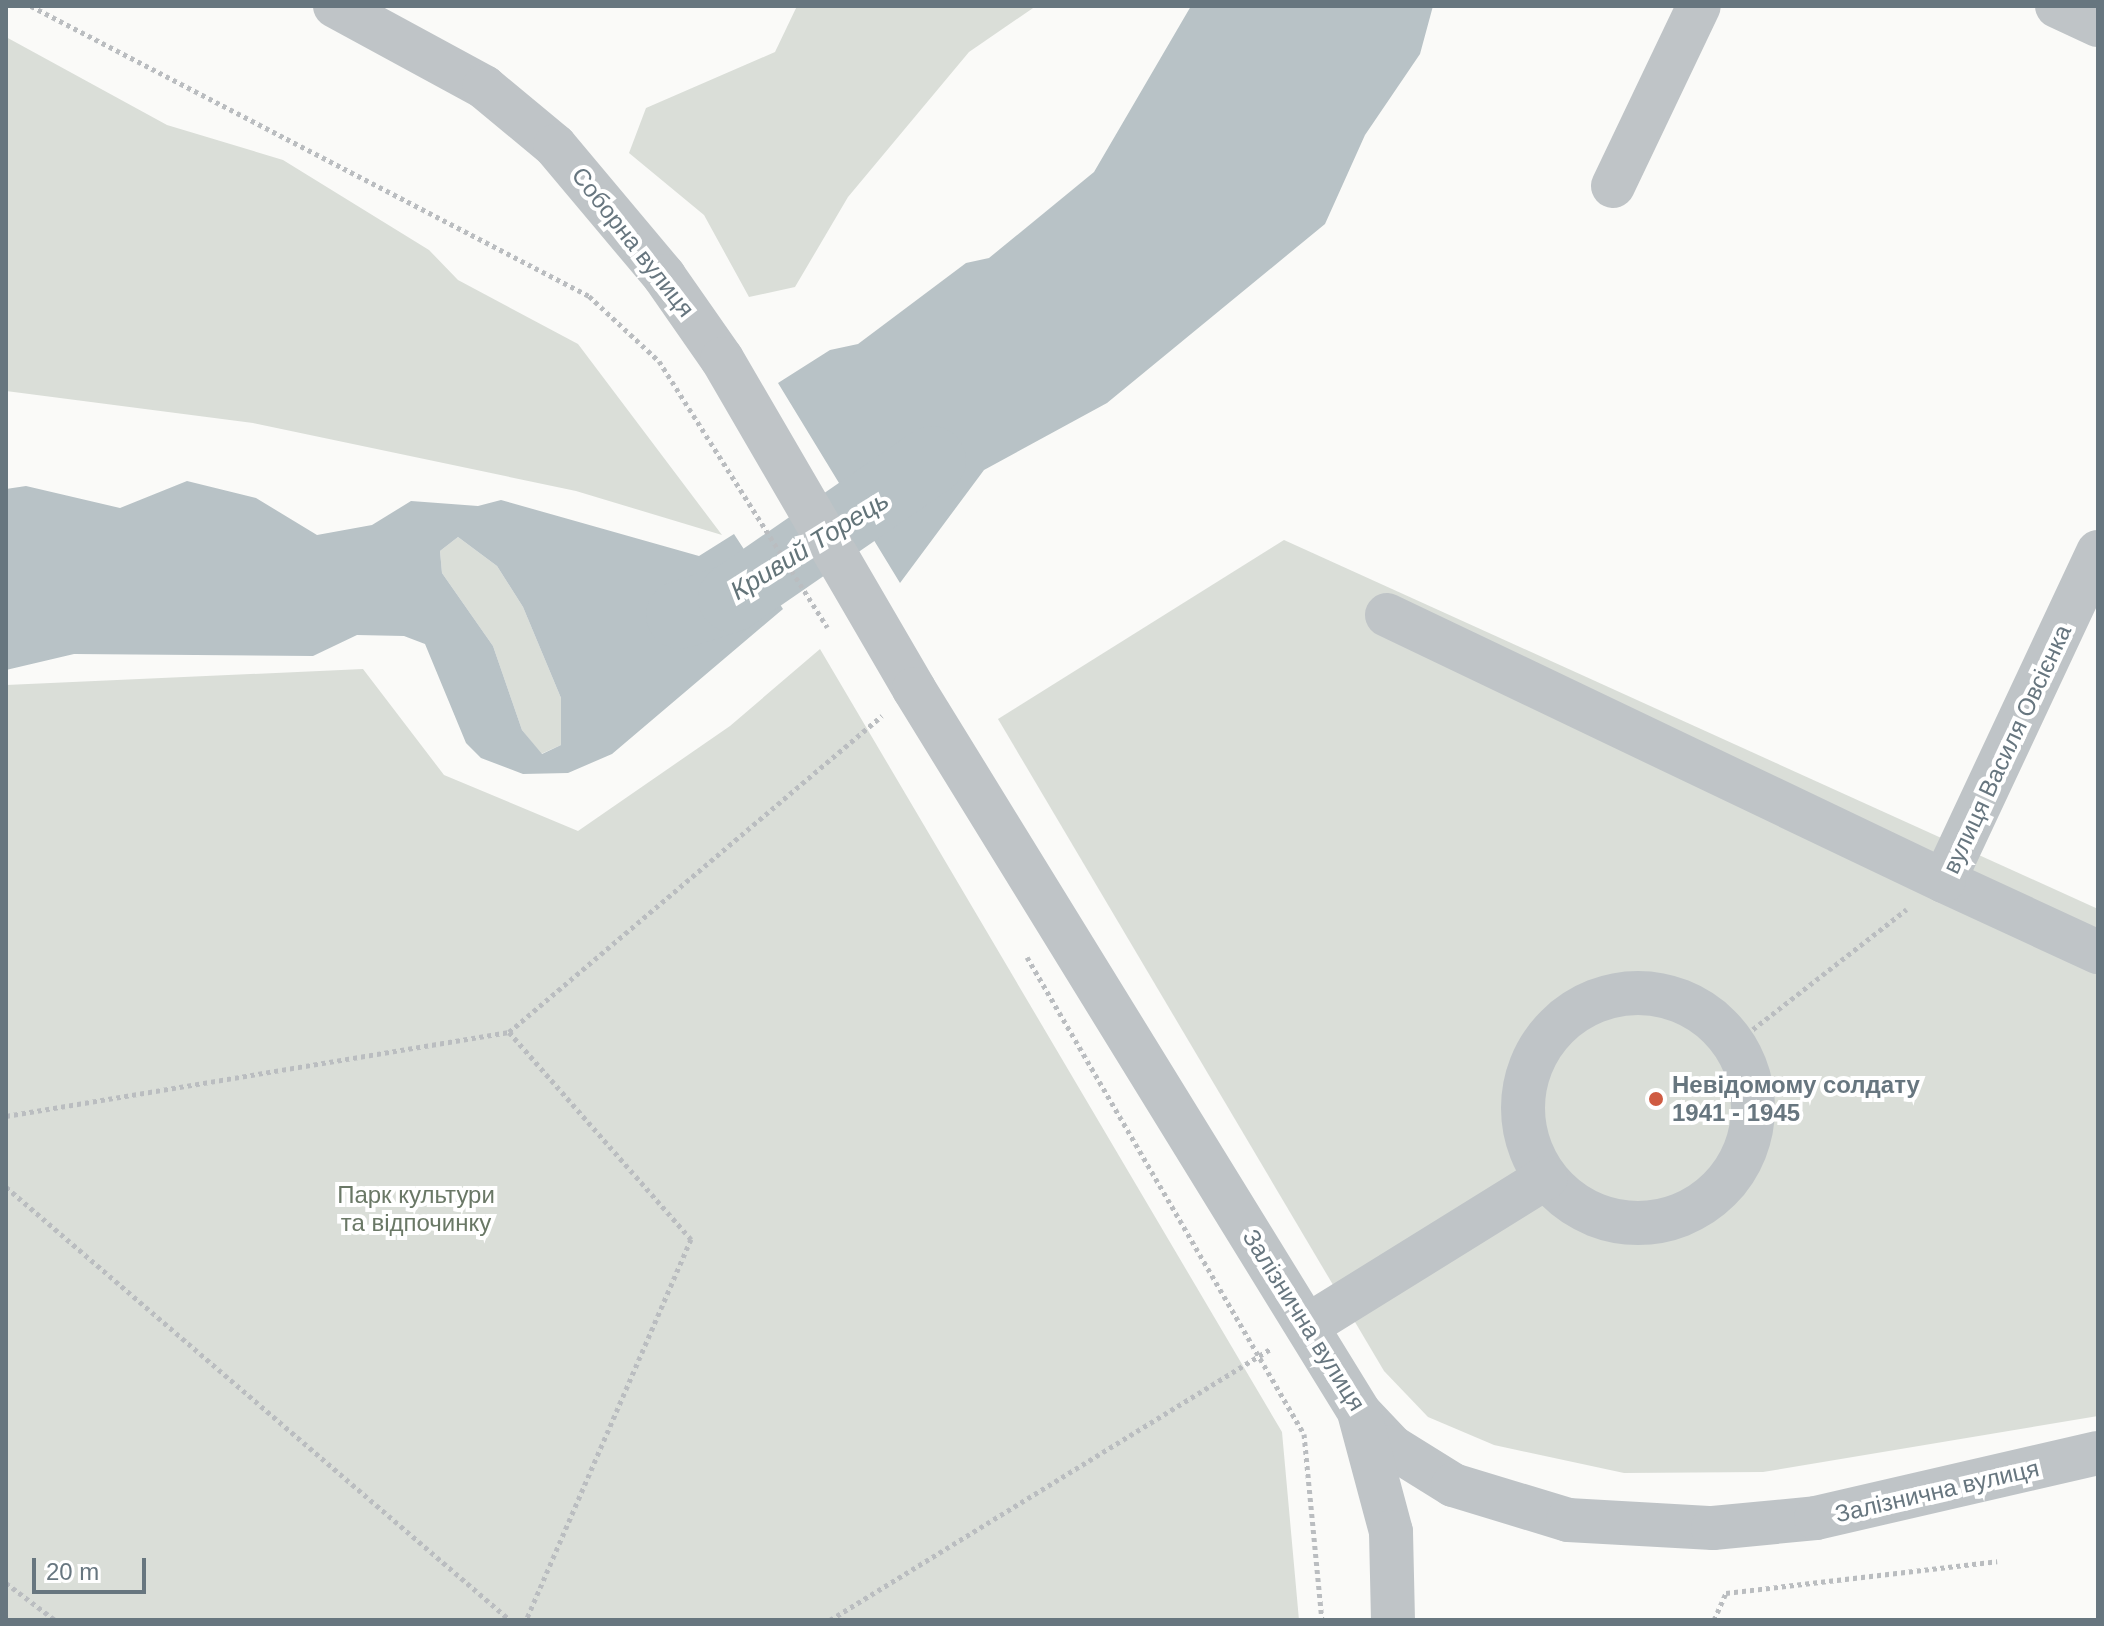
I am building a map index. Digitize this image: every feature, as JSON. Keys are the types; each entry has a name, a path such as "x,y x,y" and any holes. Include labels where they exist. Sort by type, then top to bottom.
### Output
{"street":[{"name":"Соборна вулиця","path":"335,6 484,87 555,146 609,204 722,359 890,702"},
{"path":"1613,186 1699,6"},
{"path":"2057,6 2098,25"},
{"name":"вулиця Василя Овсієнка","path":"2098,552 1944,881 2098,952"},
{"path":"1387,615 1944,881"},
{"name":"Залізнична вулиця","path":"890,702 1307,1326 1360,1413 1392,1447 1453,1485 1554,1516 1597,1522 1713,1528 1816,1518 2098,1453"},
{"path":"1641,992 1677,999 1709,1017 1734,1044 1749,1078 1747,1143 1721,1189 1690,1212 1651,1223 1612,1221 1575,1205 1546,1178 1529,1145 1523,1109 1545,1039 1571,1014 1604,997 1641,992"},
{"path":"1307,1326 1546,1178"},
{"path":"1360,1413 1391,1532 1393,1620"}],"path":[{"path":"31,6 589,296 659,361 833,637"},
{"path":"890,702 890,728"},
{"path":"6,1116 509,1032 890,702"},
{"path":"1734,1044 1944,881"},
{"path":"1023,951 1304,1434 1322,1620"},
{"path":"509,1032 691,1239 526,1620"},
{"path":"6,1187 510,1620"},
{"path":"830,1620 1307,1326"},
{"path":"1714,1620 1726,1593 1997,1561"},
{"path":"6,1583 55,1620"}],"green space":[{"path":"797,6 1036,6 969,52 848,197 795,287 749,297 704,215 629,153 646,108 775,52"},
{"path":"6,37 167,125 283,160 429,250 458,280 578,344 722,535 576,491 253,423 6,391"},
{"path":"458,537 497,566 523,607 561,698 561,745 541,754 522,730 493,646 442,573 440,551"},
{"path":"1284,540 2098,909 2098,1416 1763,1472 1624,1473 1494,1445 1428,1417 1384,1371 998,719"},
{"name":"Парк культури та відпочинку","path":"820,649 1282,1432 1299,1620 6,1620 6,685 363,669 444,775 578,831 730,726"}],"shaded area":[{"path":"1191,6 1433,6 1420,54 1365,135 1325,224 1107,403 984,470 900,583 778,383 830,350 858,344 966,263 989,258 1094,172"},
{"path":"187,481 256,498 317,535 372,525 411,501 478,506 501,500 699,556 734,534 783,609 612,754 568,773 523,774 481,758 466,743 425,644 404,636 357,635 313,656 74,654 6,670 6,489 26,486 120,508","holes":["458,537 497,566 523,607 561,698 561,745 542,754 522,730 493,646 442,573 440,551"]}],"waterway":[{"name":"Кривий Торець","path":"680,615 732,598 932,460"}],"place":[{"name":"Невідомому солдату 1941 - 1945","path":"1656,1099"}]}
